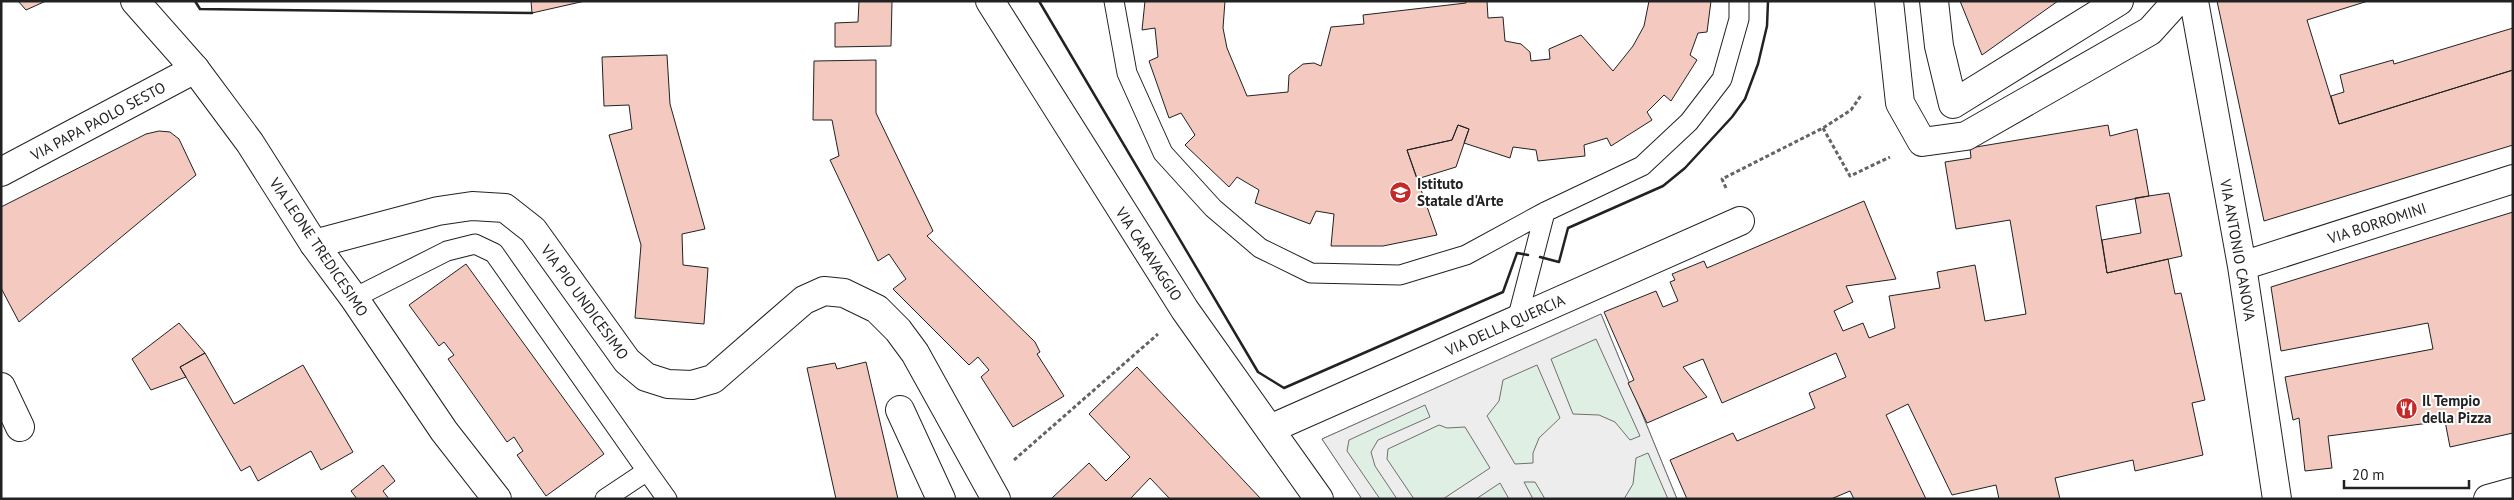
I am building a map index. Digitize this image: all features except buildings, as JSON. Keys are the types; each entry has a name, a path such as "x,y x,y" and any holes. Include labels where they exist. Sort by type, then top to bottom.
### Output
{"street":[{"name":"VIA LEONE TREDICESIMO","path":"135,1 195,69 250,142 314,244 354,298 444,431 497,499"},
{"name":"VIA CARAVAGGIO","path":"990,1 1185,310 1319,499"},
{"path":"1889,1 1900,103 1922,142 1966,136 2150,31 2177,1"},
{"path":"1934,1 1939,46 1953,104 2119,1"},
{"name":"VIA ANTONIO CANOVA","path":"2194,1 2242,266 2278,499"},
{"name":"VIA PAPA PAOLO SESTO","path":"1,172 195,69"},
{"name":"VIA BORROMINI","path":"2242,266 2513,179"},
{"name":"VIA PIO UNDICESIMO","path":"314,244 438,211 472,206 505,208 533,230 627,361 646,377 668,384 692,386 713,378 804,300 824,291 844,293 878,309 898,330 915,353 944,401 991,491"},
{"name":"VIA DELLA QUERCIA","path":"1270,429 1740,221"},
{"path":"1,387 20,427"},
{"path":"900,410 941,499"},
{"path":"2488,499 2513,492"}],"lane":[{"path":"1114,1 1127,73 1163,153 1213,208 1260,248 1311,273 1400,275 1466,255 1546,212 1642,166 1689,122 1722,79 1739,19 1739,1"},
{"path":"1517,320 1546,212"},
{"path":"354,298 446,250 475,244 494,253 667,499"},
{"path":"605,499 647,471"}],"path":[{"path":"1722,179 1823,128 1851,110 1863,91"},
{"path":"1823,128 1850,176 1922,142"},
{"path":"991,491 1185,310"}],"green space":[{"path":"1601,314 1677,499 1362,499 1322,439"}],"shaded area":[{"path":"1601,314 1677,499 1668,499 1648,453 1636,458 1633,484 1624,499 1545,499 1535,482 1524,482 1533,499 1509,499 1500,483 1476,499 1443,499 1490,468 1465,427 1447,428 1439,425 1388,449 1387,459 1414,499 1397,499 1375,466 1371,452 1378,440 1430,417 1425,405 1349,440 1347,451 1380,499 1362,499 1322,439","holes":["1596,339 1640,436 1630,440 1615,422 1599,415 1573,414 1551,359","1537,365 1560,418 1539,438 1533,453 1533,463 1515,464 1487,416 1499,401 1503,380"]}],"wall":[{"path":"195,1 200,9 532,13"},
{"path":"1039,1 1258,372 1284,388 1503,292 1517,253 1528,255"},
{"path":"1540,257 1559,262 1568,228 1663,186 1685,168 1732,117 1745,99 1758,64 1767,26 1768,1"}],"place":[{"name":"Istituto Statale d'Arte","path":"1401,192"},
{"name":"Il Tempio della Pizza","path":"2406,409"}]}
